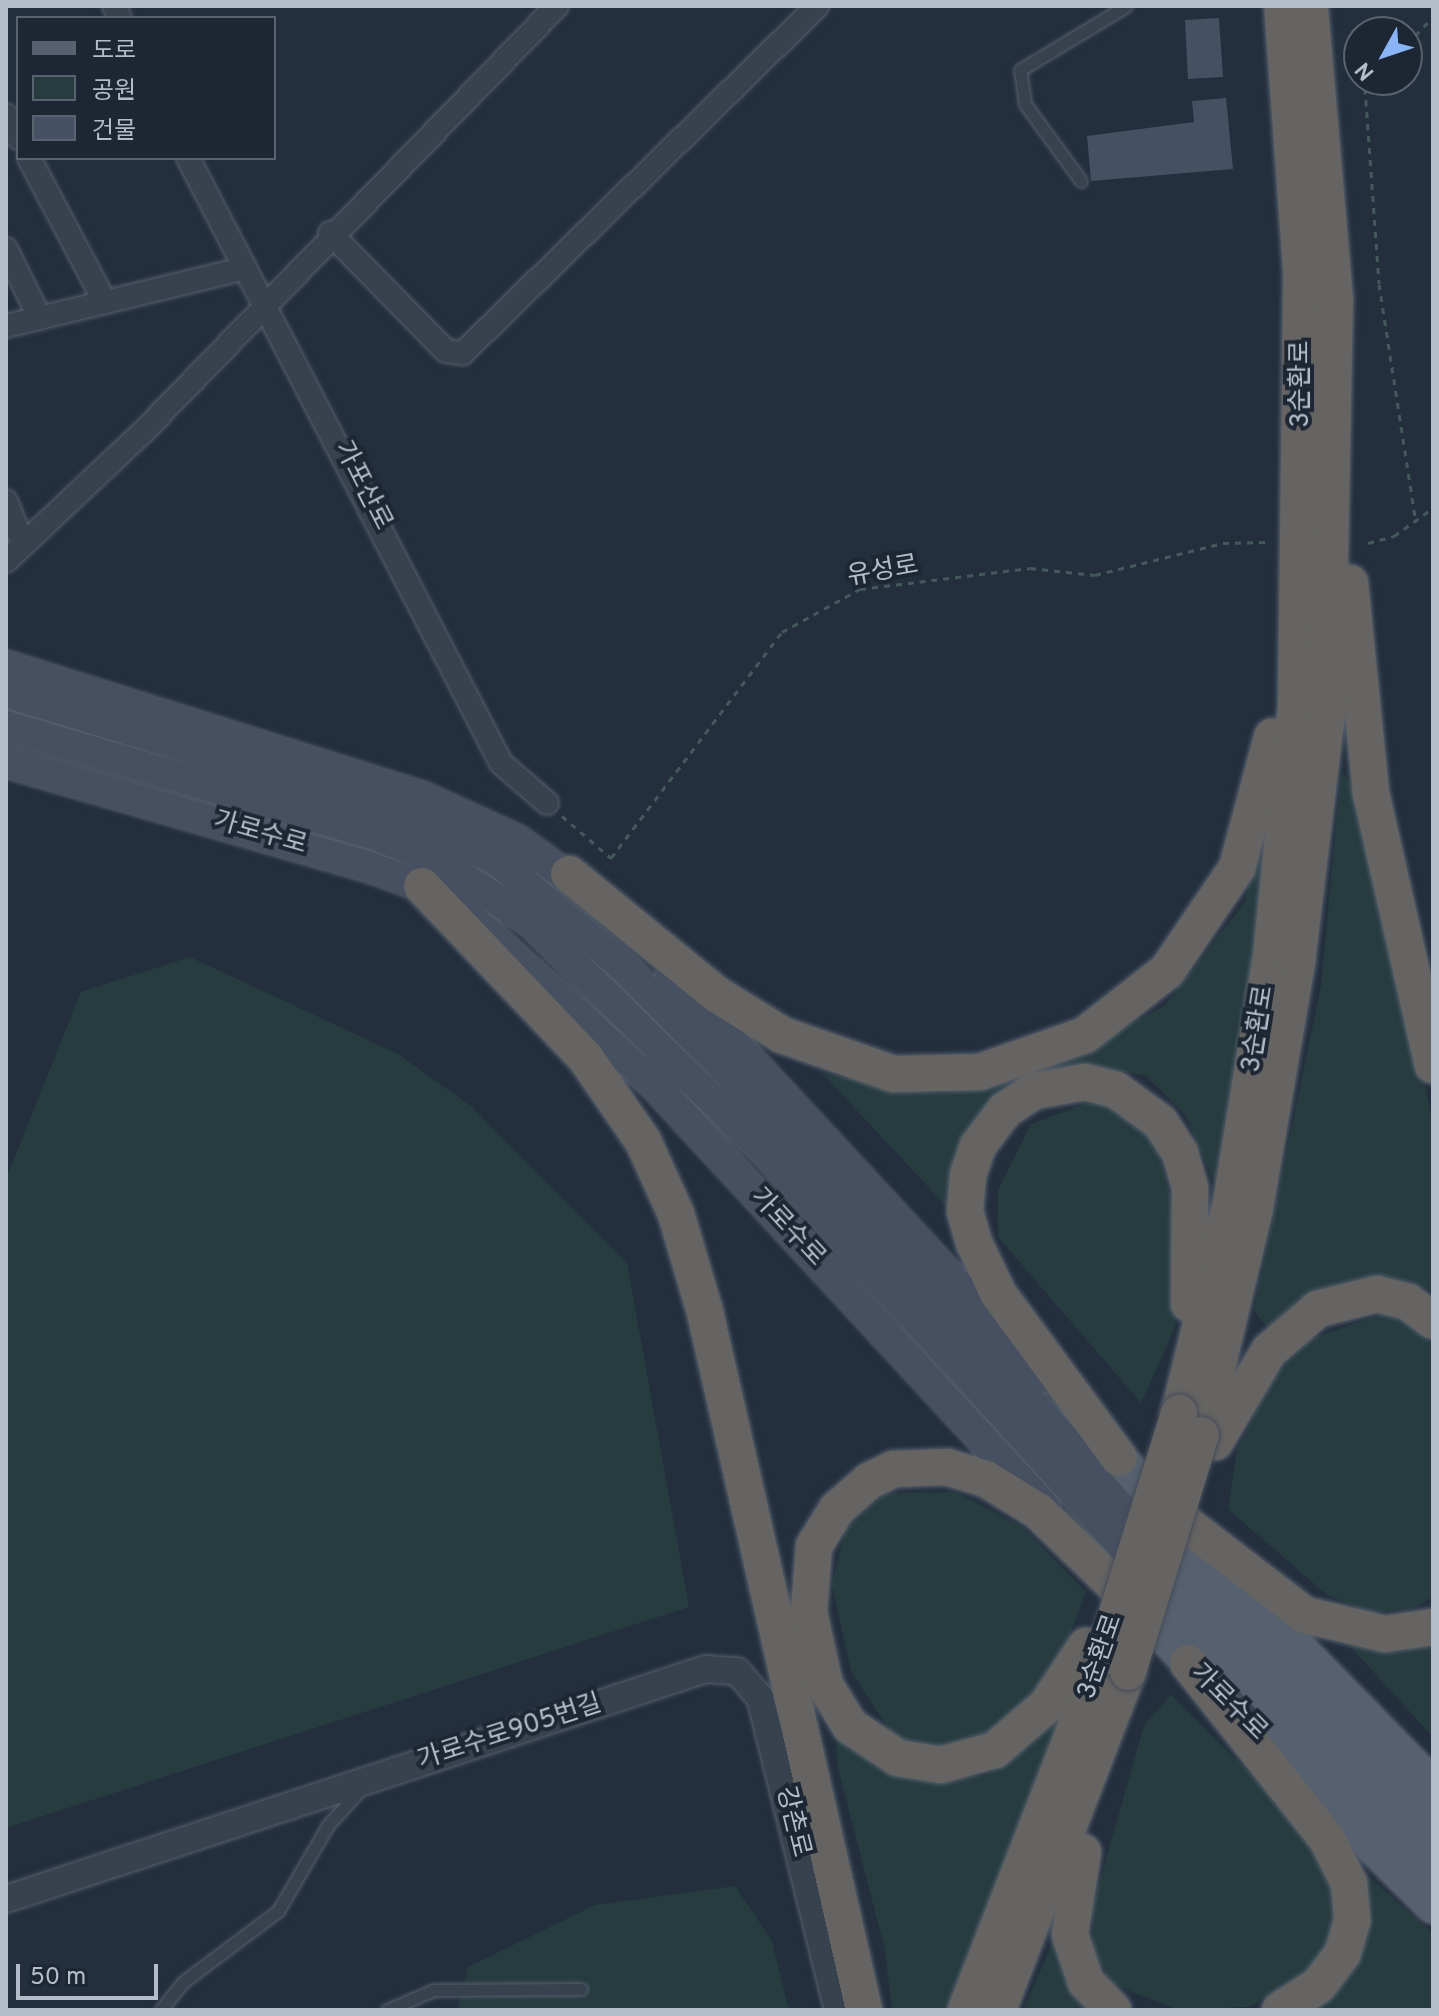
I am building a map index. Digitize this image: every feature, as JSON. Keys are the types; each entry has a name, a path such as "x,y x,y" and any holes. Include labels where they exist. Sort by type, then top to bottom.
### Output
{"highway":[{"name":"3순환로","path":"1198,1430 1271,957 1296,705 1303,473 1301,268 1282,6"},
{"name":"3순환로","path":"1198,1430 1255,1208 1297,961 1327,712 1334,394 1330,185 1310,6"},
{"path":"1334,394 1369,780 1433,1065"},
{"path":"569,874 742,1012 844,1060 894,1074 956,1074 1033,1058 1085,1035 1167,971 1237,868 1268,763 1303,473"},
{"path":"422,886 585,1057 643,1141 676,1214 696,1273 864,2010"},
{"path":"1119,1458 998,1293 965,1211 978,1146 1005,1110 1034,1091 1075,1081 1116,1090 1154,1116 1180,1153 1192,1257 1198,1430"},
{"path":"1113,2010 1081,1971 1069,1911 1114,1663 1155,1542 1198,1430 1269,1351 1318,1309 1377,1294 1408,1302 1433,1321"},
{"path":"1114,1663 1047,1705 995,1750 941,1765 898,1758 850,1726 825,1685 809,1612 814,1546 837,1509 869,1481 894,1469 947,1467 986,1479 1038,1511 1144,1591"},
{"path":"1164,1507 1305,1615 1385,1634 1433,1627"},
{"name":"3순환로","path":"966,2010 1144,1591 1155,1542"},
{"name":"3순환로","path":"998,2010 1114,1663"},
{"path":"1188,1663 1327,1839 1349,1883 1352,1921 1343,1953 1319,1985 1280,2010"}],"main road":[{"path":"6,651 19,670 204,751"},
{"path":"19,670 422,797 569,874 689,993 1164,1507 1433,1786"},
{"path":"6,692 204,751 452,834 557,905 788,1133 1155,1542 1433,1825"},
{"name":"가로수로","path":"6,726 327,821 438,861 483,887 605,989 766,1152 1144,1591 1188,1663 1433,1906"},
{"name":"가로수로","path":"6,762 239,828 422,886 527,965 654,1084 1144,1591 1433,1864"},
{"path":"239,828 327,821 422,886"}],"street":[{"path":"6,561 143,432 330,233 557,6"},
{"path":"330,233 446,351 463,353 817,6"},
{"path":"6,115 16,134"},
{"path":"30,160 105,302"},
{"name":"가포산로","path":"189,160 501,763 547,803"},
{"path":"6,249 40,318"},
{"path":"6,326 245,268"},
{"path":"6,501 23,544"},
{"name":"가로수로905번길","path":"6,1899 706,1669"},
{"name":"강촌로","path":"706,1669 737,1671 760,1697 838,2010"}],"lane":[{"path":"1081,181 1025,104 1020,70 1126,6"},
{"path":"161,2010 183,1982 278,1911 328,1825 371,1778"},
{"path":"387,2010 434,1990 581,1989"}],"path":[{"path":"1366,96 1379,284 1416,522"},
{"path":"1368,543 1416,522 1433,508"},
{"name":"유성로","path":"547,803 611,858 782,632 860,589 1030,568 1095,575 1223,543 1266,542"}],"green space":[{"path":"1341,773 1358,787 1433,1122 1433,1291 1384,1276 1300,1298 1269,1329 1254,1311 1321,985"},
{"path":"1254,854 1267,866 1260,961 1216,1187 1186,1116 1146,1076 1096,1067 1044,1077 958,1207 945,1205 822,1073 937,1094 998,1083 1056,1062 1164,1006 1245,902"},
{"path":"190,957 398,1054 471,1106 627,1263 689,1607 6,1828 6,1179 81,992"},
{"path":"1098,1099 1135,1119 1159,1153 1179,1233 1175,1328 1141,1403 998,1237 998,1190 1031,1124"},
{"path":"1394,1310 1433,1344 1433,1597 1412,1609 1371,1613 1327,1595 1228,1509 1237,1450 1273,1378 1310,1339"},
{"path":"956,1492 1023,1527 1086,1592 1058,1667 984,1740 934,1754 893,1736 851,1671 832,1584 845,1530 886,1493"},
{"path":"1433,1637 1433,1737 1347,1643 1401,1651"},
{"path":"1171,1695 1313,1836 1339,1900 1329,1947 1292,1985 1248,2007 1178,2010 1112,1984 1092,1948 1093,1906 1144,1725"},
{"path":"1058,1713 1066,1723 952,2010 892,2010 885,1950 837,1764 837,1733 912,1774 984,1776 1034,1741"},
{"path":"1362,1871 1433,1933 1433,2010 1299,2010"},
{"path":"735,1886 772,1941 789,2010 458,2010 468,1967 595,1905"},
{"path":"1057,1932 1098,2010 1023,2010"}],"building":[{"path":"1219,18 1223,77 1188,79 1185,20"},
{"path":"1226,98 1233,169 1091,181 1087,136 1194,122 1192,101"}]}
